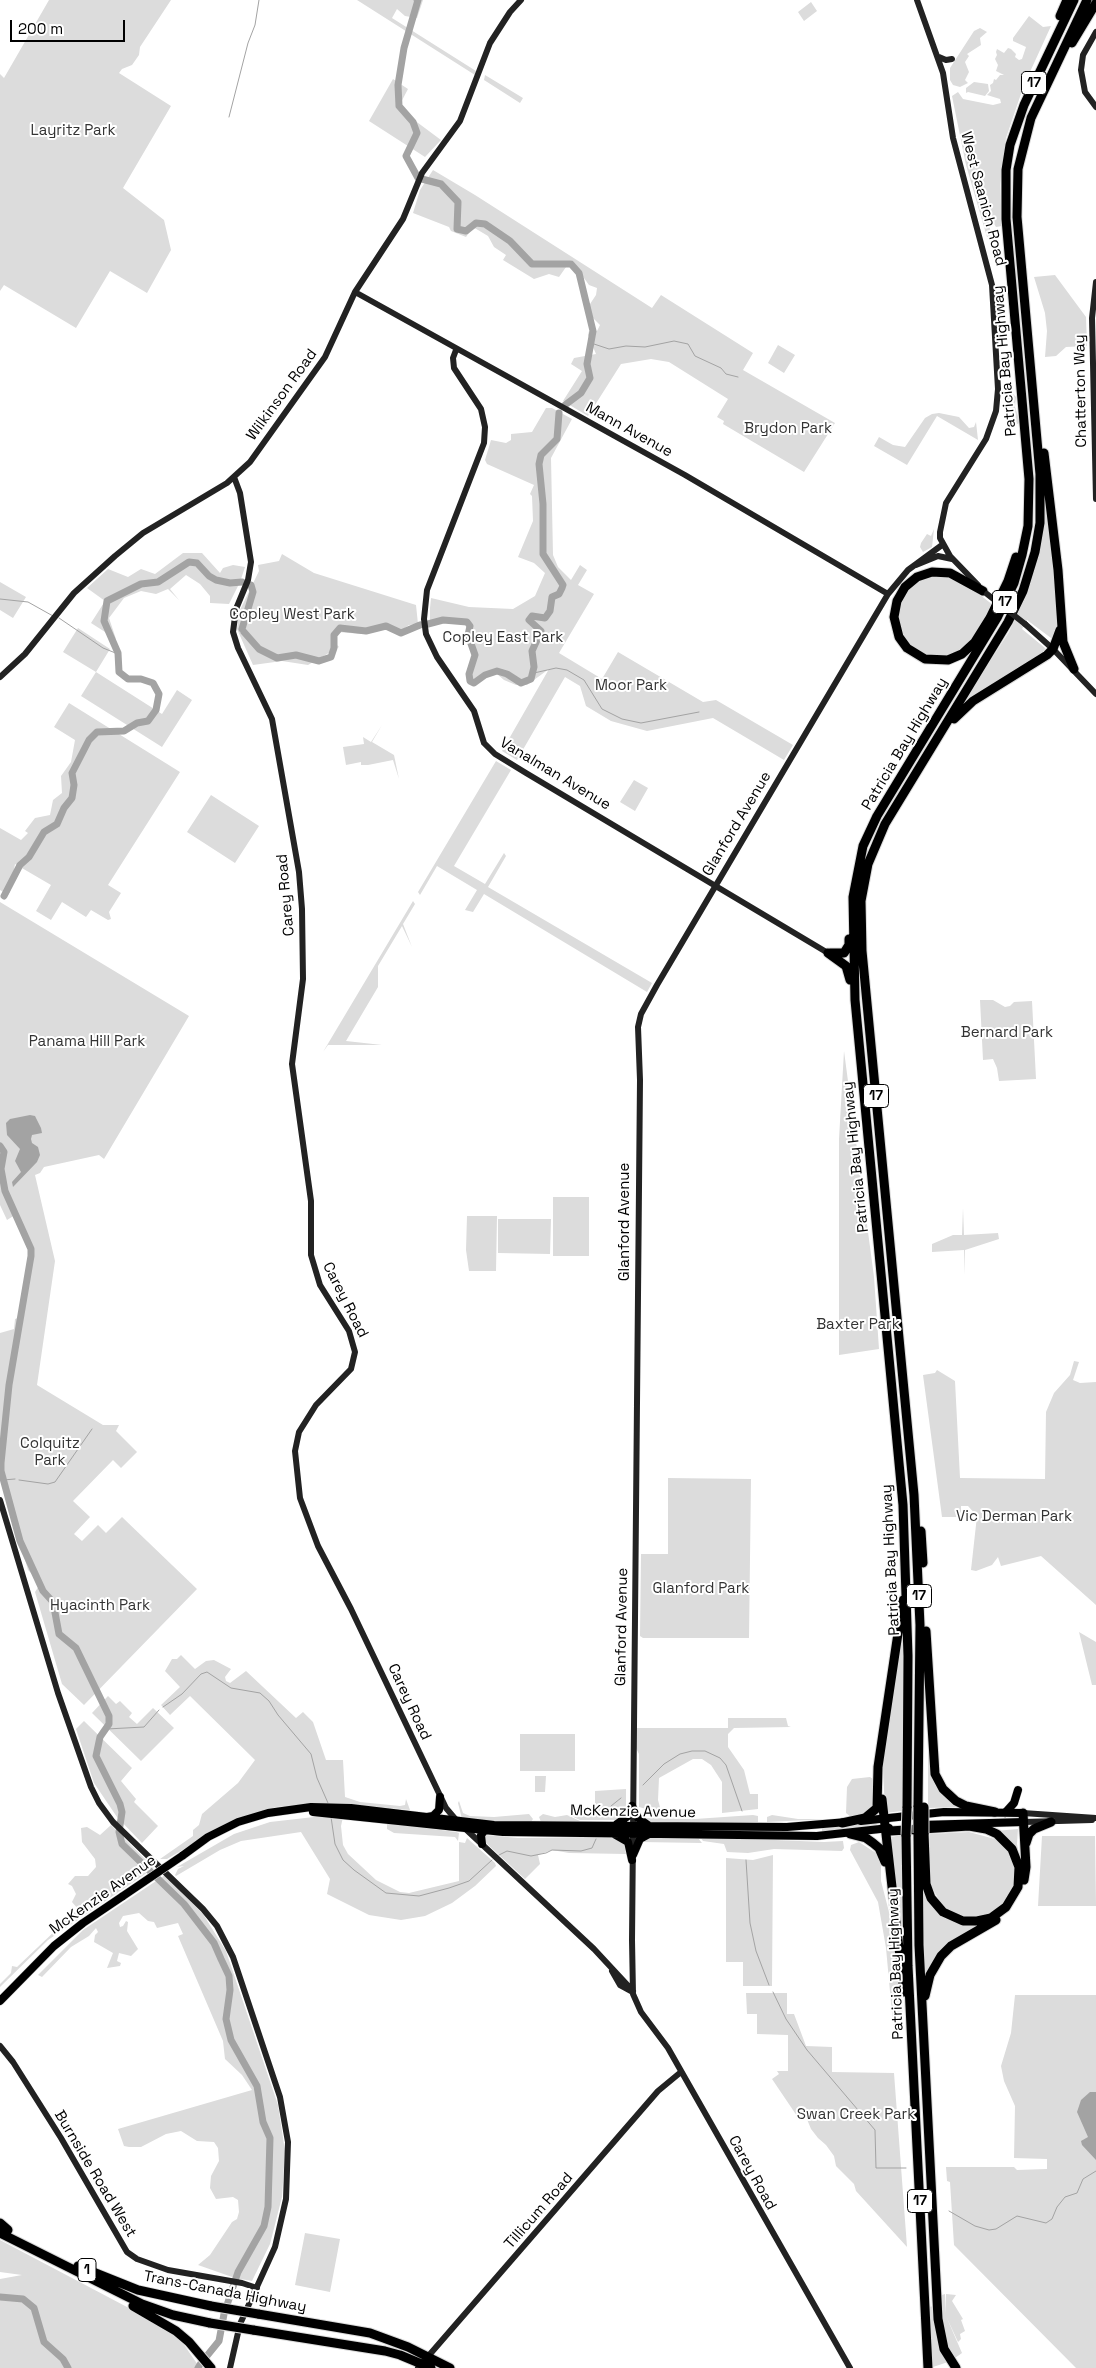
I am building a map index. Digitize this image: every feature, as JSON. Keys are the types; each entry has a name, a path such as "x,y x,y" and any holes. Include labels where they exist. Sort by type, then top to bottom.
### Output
{"highway":[{"path":"1006,170 1007,146 1016,116 1067,0"},
{"name":"Patricia Bay Highway","path":"928,2368 908,1966 906,1808 908,1656 900,1472 855,1000 852,933 854,883 864,846 884,803 986,638 1006,601 1018,572 1029,508 1028,461 1006,219 1006,170 1010,145 1024,105 1074,0"},
{"name":"Patricia Bay Highway","path":"954,2365 941,2340 938,2319 919,1945 921,1807 919,1598 914,1495 861,934 861,901 865,877 873,850 891,812 1004,630 1019,600 1031,565 1040,523 1041,491 1016,185 1023,143 1034,111 1087,0"},
{"path":"1034,111 1096,3"},
{"path":"1026,306 1029,316 1058,570 1063,642 1074,669"},
{"path":"985,592 949,573 932,572 917,577 905,587 896,601 894,617 899,638 912,652 932,660 956,657 975,642 996,607 1013,566 1023,526 1028,461"},
{"path":"891,812 957,715 974,701 1040,662 1053,649 1060,632 1061,610"},
{"path":"828,952 838,955 844,953 849,945 851,886 856,862 864,846"},
{"path":"828,952 843,963 848,971 862,1101 867,1128"},
{"path":"904,1385 910,1408 923,1546 935,1774 943,1789 956,1801 966,1806 995,1812"},
{"path":"842,1823 864,1818 877,1808 878,1767 903,1592 898,1482 900,1472"},
{"path":"921,1807 926,1631"},
{"path":"883,1739 881,1774 883,1818 905,2001 915,2112"},
{"path":"925,2068 928,2054 925,1996 930,1975 941,1956 951,1946 1003,1916 1011,1908 1023,1885 1025,1848 1023,1818"},
{"path":"1025,1848 1029,1834 1034,1829 1051,1822"},
{"path":"884,1829 890,1831 943,1826 969,1826 986,1829 996,1834 1012,1850 1019,1867 1018,1887 1006,1907 990,1918 970,1922 949,1915 938,1907 931,1898 926,1884 921,1833"},
{"path":"850,1834 866,1838 879,1848 890,1878"},
{"name":"Trans-Canada Highway","path":"2,2228 82,2268 119,2284 171,2298 334,2326 383,2337 428,2356 450,2368"},
{"name":"Trans-Canada Highway","path":"2,2228 68,2268 154,2309 210,2323 400,2355 419,2366 431,2368"},
{"path":"68,2268 176,2331 189,2342 211,2368"},
{"path":"924,2368 927,2324"}],"main road":[{"name":"Wilkinson Road","path":"0,678 25,654 74,593 125,546 150,528 234,477 250,462 314,374 330,348 355,292 398,229 422,173 460,121 490,43 510,12 521,0"},
{"name":"West Saanich Road","path":"917,0 939,57 953,138 991,280 998,389 996,411 986,439 946,503 940,532 942,545"},
{"path":"1096,32 1083,55 1081,70 1085,92 1096,107"},
{"path":"939,57 946,60 952,59"},
{"name":"Chatterton Way","path":"1096,282 1092,318 1096,499"},
{"name":"Mann Avenue","path":"355,292 456,350 685,475 888,594"},
{"name":"Vanalman Avenue","path":"456,350 453,358 454,368 480,409 484,427 484,443 427,590 424,620 426,634 437,657 474,711 481,736 491,751 828,952"},
{"name":"Carey Road","path":"234,477 240,493 251,562 248,580 236,608 233,632 238,648 272,718 300,888 302,979 292,1064 311,1201 311,1255 320,1285 349,1330 356,1352 351,1368 316,1406 299,1432 295,1451 298,1490 302,1506 318,1546 360,1626 440,1797 454,1819 467,1829 594,1949 612,1970 612,1974 620,1985 633,1991 637,2006 662,2040 681,2072 850,2368"},
{"path":"942,545 953,560 985,592 1053,649 1095,692"},
{"name":"Glanford Avenue","path":"633,1991 632,1806 640,1080 638,1027 644,1008 715,885 888,594 912,566 942,545"},
{"path":"912,566 938,556 953,560"},
{"path":"0,1500 85,1772 99,1803 114,1823 203,1909 217,1926 231,1952 271,2067 285,2118 289,2160 283,2210 275,2247 260,2281 255,2287"},
{"path":"1005,1812 1014,1803 1018,1790"},
{"path":"424,1817 436,1814 441,1807 440,1797"},
{"path":"632,1806 624,1820 611,1829 628,1842 632,1860"},
{"path":"632,1806 635,1814 643,1823 654,1829 640,1839 632,1860"},
{"name":"McKenzie Avenue","path":"0,2001 54,1946 208,1837 246,1819 284,1810 336,1810 454,1819 494,1825 611,1829"},
{"name":"McKenzie Avenue","path":"336,1810 434,1825 485,1830 796,1827 929,1813 1005,1812 1023,1818 1051,1822 1096,1819"},
{"name":"McKenzie Avenue","path":"654,1829 816,1836 942,1823 1023,1818 1096,1819"},
{"path":"434,1825 448,1824 454,1819"},
{"path":"1086,1821 1096,1826"},
{"path":"482,1844 481,1835 485,1830"},
{"path":"612,1970 626,1975 632,1963"},
{"name":"Burnside Road West","path":"0,2046 13,2062 61,2138 127,2252 145,2263 168,2270 228,2280 255,2287"},
{"name":"Tillicum Road","path":"419,2366 664,2085 681,2072"},
{"path":"230,2368 237,2333 270,2250 283,2210"}],"green space":[{"name":"Layritz Park","path":"49,0 171,0 140,47 139,55 132,65 122,69 119,73 171,106 123,188 164,220 171,250 147,293 110,271 76,328 4,285 0,291 0,74 4,78"},
{"path":"357,0 423,0 417,18 405,16 397,9 392,18 476,71 475,75"},
{"path":"811,2 817,11 804,21 798,12"},
{"path":"1029,16 1043,27 1051,26 1024,85 1006,138 1000,185 1002,226 996,227 993,222 989,222 991,235 987,237 966,165 952,96 958,92 963,99 993,105 1001,103 1000,99 987,95 991,91 990,85 994,79 996,80 1000,75 1004,75 996,71 998,65 995,59 996,52 997,49 1004,53 1008,48 1016,54 1015,57 1019,60 1022,59 1026,47 1013,41 1013,38"},
{"path":"980,28 987,32 980,38 981,45 967,54 969,56 965,62 969,72 965,80 968,83 960,87 953,85 950,80 950,68 974,31"},
{"path":"485,75 523,98 520,103 484,80"},
{"path":"393,79 408,89 398,108 441,140 425,157 369,121"},
{"path":"974,82 988,84 989,91 985,96 966,93 966,88"},
{"path":"433,170 652,308 661,295 753,353 743,370 835,423 804,472 723,424 724,421 717,417 728,399 669,362 651,359 621,364 588,416 563,401 582,371 571,364 574,358 596,354 588,335 589,331 597,331 600,325 592,317 588,307 596,295 597,288 589,285 571,260 559,277 549,274 534,279 503,260 506,255 494,247 488,236 473,227 466,237 451,231 449,227 413,213 420,190"},
{"path":"1055,275 1086,317 1087,346 1066,347 1056,356 1045,357 1047,331 1045,313 1034,277"},
{"path":"778,345 795,355 784,373 768,363"},
{"path":"1012,393 1016,397 1015,407 1019,423 1012,427 1007,421 1004,410 1006,396"},
{"path":"546,408 552,408 572,419 551,458 553,555 558,567 571,580 580,565 587,570 578,585 594,594 559,653 602,679 618,652 703,702 716,700 793,745 784,760 713,718 647,731 611,721 586,706 580,686 565,677 517,760 502,751 549,669 527,685 516,685 504,680 497,674 475,681 470,675 476,651 470,628 466,623 447,620 430,626 431,598 469,607 513,609 535,596 545,573 534,563 518,557 533,521 532,496 530,494 534,485 487,464 485,460 491,440 506,443 511,440 511,434 532,432"},
{"name":"Brydon Park","path":"939,413 959,417 969,428 974,427 976,422 978,440 937,416 907,465 874,446 879,437 893,445 905,447 925,418"},
{"path":"1045,489 1054,557 1058,626 1055,637 1051,638 1027,620 1022,629 1045,648 1044,652 961,706 1009,632 1029,588 1043,532"},
{"path":"934,529 932,547 923,552 920,547 921,543 927,534 931,536"},
{"path":"183,553 202,553 220,573 223,568 233,565 245,567 229,604 210,603 210,596 200,584 186,575 170,589 179,600 168,589 156,594 141,591 124,598 109,618 116,639 91,623 105,601 87,588 108,569 128,577 141,569 155,574"},
{"name":"Copley West Park","path":"282,554 314,573 416,605 418,624 409,625 400,631 386,625 378,630 362,634 338,632 335,643 339,647 308,665 282,661 253,665 237,629 239,612 259,571 258,565 279,561"},
{"path":"929,575 946,575 966,584 993,605 975,637 956,655 934,659 910,647 897,625 900,599 912,583"},
{"path":"0,582 26,597 13,618 0,610"},
{"path":"78,628 110,649 96,672 63,652"},
{"path":"96,672 162,714 177,690 192,700 162,747 81,696"},
{"path":"69,703 180,772 108,885 121,893 109,912 111,919 108,920 91,910 86,917 62,902 51,920 36,911 51,885 15,864 10,892 8,895 0,890 0,828 21,840 28,833 25,831 35,818 50,815 53,800 62,793 61,776 71,762 75,740 54,727"},
{"path":"382,725 372,742 394,755 399,779 393,760 368,765 361,765 361,762 346,765 343,747 364,744 363,737 371,742"},
{"path":"496,761 511,770 454,866 485,884 504,853 506,856 488,887 652,983 647,992 484,894 473,912 465,910 477,890 437,866 420,895 418,892"},
{"path":"634,780 648,788 635,811 620,802"},
{"path":"211,795 259,826 235,863 187,832"},
{"path":"413,901 415,904 403,924 412,947 402,926 378,966 378,987 346,1041 382,1045 328,1045 323,1052"},
{"path":"0,902 189,1016 104,1159 99,1155 44,1167 40,1173 35,1175 55,1261 37,1385 103,1425 119,1425 116,1431 137,1452 121,1468 113,1460 73,1501 90,1517 74,1534 82,1541 98,1525 106,1533 122,1517 197,1589 84,1705 62,1684 35,1592 41,1583 28,1570 0,1476 0,1333 14,1329 15,1319 21,1317 33,1252 15,1215 7,1220 0,1205"},
{"name":"Bernard Park","path":"980,1000 993,1000 1005,1007 1010,1006 1014,1002 1032,1001 1036,1079 999,1081 993,1059 983,1060"},
{"name":"Baxter Park","path":"844,1051 874,1277 879,1349 839,1355 839,1139"},
{"path":"553,1197 589,1197 589,1256 553,1256"},
{"path":"963,1208 964,1235 998,1233 999,1239 965,1250 965,1275 964,1250 932,1252 932,1244 953,1235 962,1235"},
{"path":"467,1216 497,1216 496,1271 469,1271 466,1250"},
{"path":"498,1219 551,1219 550,1254 498,1253"},
{"name":"Vic Derman Park","path":"1074,1361 1079,1362 1073,1380 1080,1383 1096,1382 1096,1605 1041,1556 1001,1566 998,1557 992,1565 976,1571 971,1570 977,1516 968,1506 961,1506 961,1517 942,1517 923,1375 935,1373 937,1370 955,1381 960,1478 1045,1479 1046,1412 1054,1393 1070,1375"},
{"name":"Glanford Park","path":"668,1478 751,1479 749,1638 643,1638 640,1636 641,1554 668,1554"},
{"path":"903,1621 904,1737 902,1749 902,1811 885,1813 883,1766"},
{"path":"1079,1632 1096,1642 1096,1685 1092,1685"},
{"path":"181,1655 195,1669 206,1661 214,1660 231,1669 225,1677 226,1681 230,1683 246,1671 296,1718 303,1712 313,1722 326,1760 343,1760 345,1797 360,1802 400,1806 405,1805 406,1799 410,1810 336,1803 276,1807 235,1819 167,1859 160,1859 193,1836 193,1830 199,1825 202,1814 238,1783 255,1760 190,1696 170,1715 161,1705 180,1687 165,1671 172,1659 177,1659"},
{"path":"108,1696 116,1704 120,1701 132,1713 129,1717 137,1724 153,1708 174,1728 141,1761 92,1713"},
{"path":"728,1718 786,1718 788,1726 791,1727 734,1728 728,1734 728,1747 744,1770 750,1794 758,1794 758,1809 722,1813 722,1782 711,1765 702,1759 693,1759 659,1778 658,1800 661,1811 651,1807 646,1809 639,1807 639,1754 636,1748 636,1728 728,1728"},
{"path":"84,1721 132,1768 121,1781 136,1799 134,1802 158,1826 142,1843 117,1817 94,1783 76,1729"},
{"path":"928,1733 931,1766 958,1807 928,1808"},
{"path":"520,1734 575,1734 575,1771 520,1771"},
{"path":"535,1776 546,1776 545,1792 535,1792"},
{"path":"875,1776 875,1804 860,1816 851,1817 846,1813 847,1787 852,1779 870,1777 873,1779"},
{"path":"626,1789 626,1813 618,1820 580,1820 569,1815 591,1814 592,1809 595,1809 595,1791"},
{"path":"459,1801 463,1813 470,1816 494,1817 529,1814 533,1819 531,1822 500,1822 462,1819"},
{"path":"543,1814 555,1817 567,1815 580,1821 541,1822 539,1817"},
{"path":"772,1815 798,1819 829,1819 767,1822 767,1817"},
{"path":"758,1816 758,1822 648,1822 644,1818 695,1819"},
{"path":"314,1817 343,1817 341,1826 343,1845 348,1854 376,1880 400,1892 409,1893 459,1881 459,1842 465,1843 467,1838 496,1866 475,1886 452,1903 425,1916 401,1920 369,1915 327,1894 330,1879 301,1832 241,1841 220,1850 175,1875 178,1869 184,1866 177,1867 234,1834 270,1822"},
{"path":"876,1822 877,1826 822,1832 822,1828"},
{"path":"387,1823 456,1832 459,1833 458,1841 455,1837 394,1833 387,1829"},
{"path":"111,1825 154,1868 48,1940 0,1987 0,1984 11,1973 12,1966 17,1967 78,1909 72,1902 76,1894 72,1886 68,1884 75,1876 88,1876 96,1867 95,1859 82,1842 81,1828 87,1827 100,1835"},
{"path":"1018,1829 1017,1844 1019,1855 995,1831"},
{"path":"969,1832 995,1839 1009,1853 1014,1865 1016,1879 1011,1898 989,1917 964,1918 952,1913 941,1903 931,1886 928,1854 930,1834"},
{"path":"485,1835 518,1838 611,1837 624,1844 626,1854 569,1853 552,1850 538,1855 540,1864 525,1879 486,1843 484,1840"},
{"path":"901,1835 903,1946 888,1840"},
{"path":"1042,1836 1095,1836 1096,1906 1038,1906"},
{"path":"648,1837 698,1838 702,1843 641,1842"},
{"path":"700,1837 824,1842 843,1841 844,1848 842,1851 774,1849 748,1853 727,1852 724,1844 703,1841"},
{"path":"859,1842 876,1853 881,1865 881,1881 889,1912 902,2002 903,2024 897,2029 894,2029 893,2024 886,1948 878,1902 850,1850 851,1845"},
{"path":"773,1855 772,1986 743,1986 743,1962 726,1962 726,1858 753,1860"},
{"path":"165,1875 203,1914 226,1951 278,2105 285,2151 282,2197 270,2244 252,2281 235,2278 198,2265 210,2255 232,2222 237,2219 239,2212 238,2200 233,2197 216,2199 210,2188 211,2176 219,2161 218,2148 214,2142 197,2141 181,2131 166,2134 141,2147 129,2147 124,2146 118,2129 252,2090 242,2075 225,2059 223,2041 178,1936 183,1934 178,1923 157,1928 154,1922 148,1921 139,1913 123,1916 119,1923 120,1927 126,1921 128,1922 127,1931 138,1949 131,1956 119,1953 117,1961 121,1963 120,1966 107,1968 113,1953 94,1942 95,1935 98,1932 96,1928 89,1936 71,1947 42,1977 38,1975 83,1930"},
{"path":"923,1883 940,1914 945,1918 958,1924 981,1925 957,1941 925,1985"},
{"name":"Swan Creek Park","path":"746,1993 787,1993 787,2014 794,2014 806,2046 832,2047 832,2072 894,2073 907,2247 856,2191 854,2184 836,2166 834,2156 811,2129 804,2112 797,2116 772,2079 779,2074 777,2071 788,2071 788,2035 757,2034 757,2014 747,2014"},
{"path":"1015,1995 1096,1995 1096,2368 1076,2368 954,2245 950,2182 947,2181 946,2167 1014,2167 1017,2170 1047,2169 1047,2159 1014,2158 1015,2106 1004,2081 1001,2066 1011,2033"},
{"path":"305,2233 340,2239 330,2292 295,2285"},
{"path":"0,2240 163,2326 178,2336 200,2368 0,2368 0,2279 22,2275 0,2272"},
{"path":"945,2294 946,2314 946,2294 956,2295 952,2301 963,2319 961,2320 965,2331 960,2334 961,2339 958,2342 946,2316 962,2353 955,2358 947,2345 943,2328 942,2295"},
{"path":"934,2306 948,2362 933,2367 929,2307"}],"shaded area":[{"path":"30,1115 35,1116 41,1128 42,1133 32,1135 31,1139 32,1143 38,1147 40,1155 37,1162 13,1187 12,1182 21,1172 15,1161 20,1149 7,1135 6,1123 10,1119"},
{"path":"1090,2092 1096,2092 1096,2160 1082,2145 1081,2141 1088,2137 1077,2112 1081,2100"}],"waterway":[{"path":"229,117 248,43 255,25 259,0"},
{"path":"414,0 416,7"},
{"path":"418,0 404,48 398,85 399,106 413,122 417,133 406,156 418,178 441,184 458,202 457,229 466,231 476,223 485,224 510,241 532,264 571,264 579,273 593,331 587,364 590,378 581,393 565,405"},
{"path":"591,343 609,349 626,346 645,347 674,341 688,344 695,356 721,368 726,374 738,377"},
{"path":"428,624 443,620 467,622 470,626 468,635 475,655 469,674 470,681 474,683 485,675 497,671 507,674 521,683 531,679 534,667 532,651 541,631 529,620 532,616 545,618 550,611 552,597 559,594 563,585 543,554 543,504 539,464 541,455 557,439 559,413"},
{"path":"4,896 20,865 29,857 44,832 57,824 64,808 72,798 74,785 72,773 89,740 97,732 124,731 137,723 148,721 156,710 159,694 153,683 141,679 128,679 119,672 118,653 104,621 107,601 141,584 158,582 189,562 197,563 209,576 216,580 230,583 242,582"},
{"path":"242,629 253,592 251,585"},
{"path":"0,599 28,602 53,616"},
{"path":"59,618 103,648 118,654"},
{"path":"244,632 259,649 277,658 296,655 319,661 331,657 334,648 334,635 340,628 366,631 386,626 401,633 420,625"},
{"path":"534,673 556,668 567,670 584,680 602,709 622,719 641,723 699,712"},
{"path":"0,1146 4,1152 1,1169 5,1191 31,1249 9,1385 1,1463 1,1471 20,1541 43,1591 53,1602 59,1634 76,1648 109,1716 109,1724 100,1737 96,1756 120,1804 122,1812 119,1832 122,1844 184,1904 214,1943 229,1976 230,1990 226,2019 231,2040 257,2086 263,2122 270,2138 268,2207 264,2226 238,2272 224,2314 219,2341 206,2357"},
{"path":"19,1480 48,1484 55,1482 92,1429"},
{"path":"3,1480 15,1479"},
{"path":"163,1707 182,1694 201,1674 207,1672 231,1688 260,1693 269,1701 278,1715 311,1754 317,1778 328,1803"},
{"path":"107,1729 144,1727 159,1710"},
{"path":"643,1785 664,1764 680,1754 692,1751 705,1751 720,1758 726,1765 742,1811"},
{"path":"608,1812 611,1806 621,1798"},
{"path":"331,1817 335,1844 343,1860 386,1893 419,1896 449,1888 469,1881 492,1860"},
{"path":"499,1855 507,1851 531,1856 552,1850 581,1851 592,1848 596,1839"},
{"path":"746,1860 750,1923 756,1951 769,1985"},
{"path":"773,1992 786,2019 807,2050 875,2130 876,2168 906,2168"},
{"path":"949,2211 975,2226 989,2230 996,2229 1017,2216 1046,2223 1052,2219 1057,2207 1065,2197 1077,2193 1083,2179 1096,2171"},
{"path":"0,2297 23,2299 34,2308 44,2342 63,2359 68,2368"},
{"path":"198,2368 201,2363"}],"park label":[{"name":"Copley East Park","path":"503,638"},
{"name":"Moor Park","path":"631,686"},
{"name":"Panama Hill Park","path":"87,1042"},
{"name":"Colquitz Park","path":"50,1452"},
{"name":"Hyacinth Park","path":"100,1606"}]}
